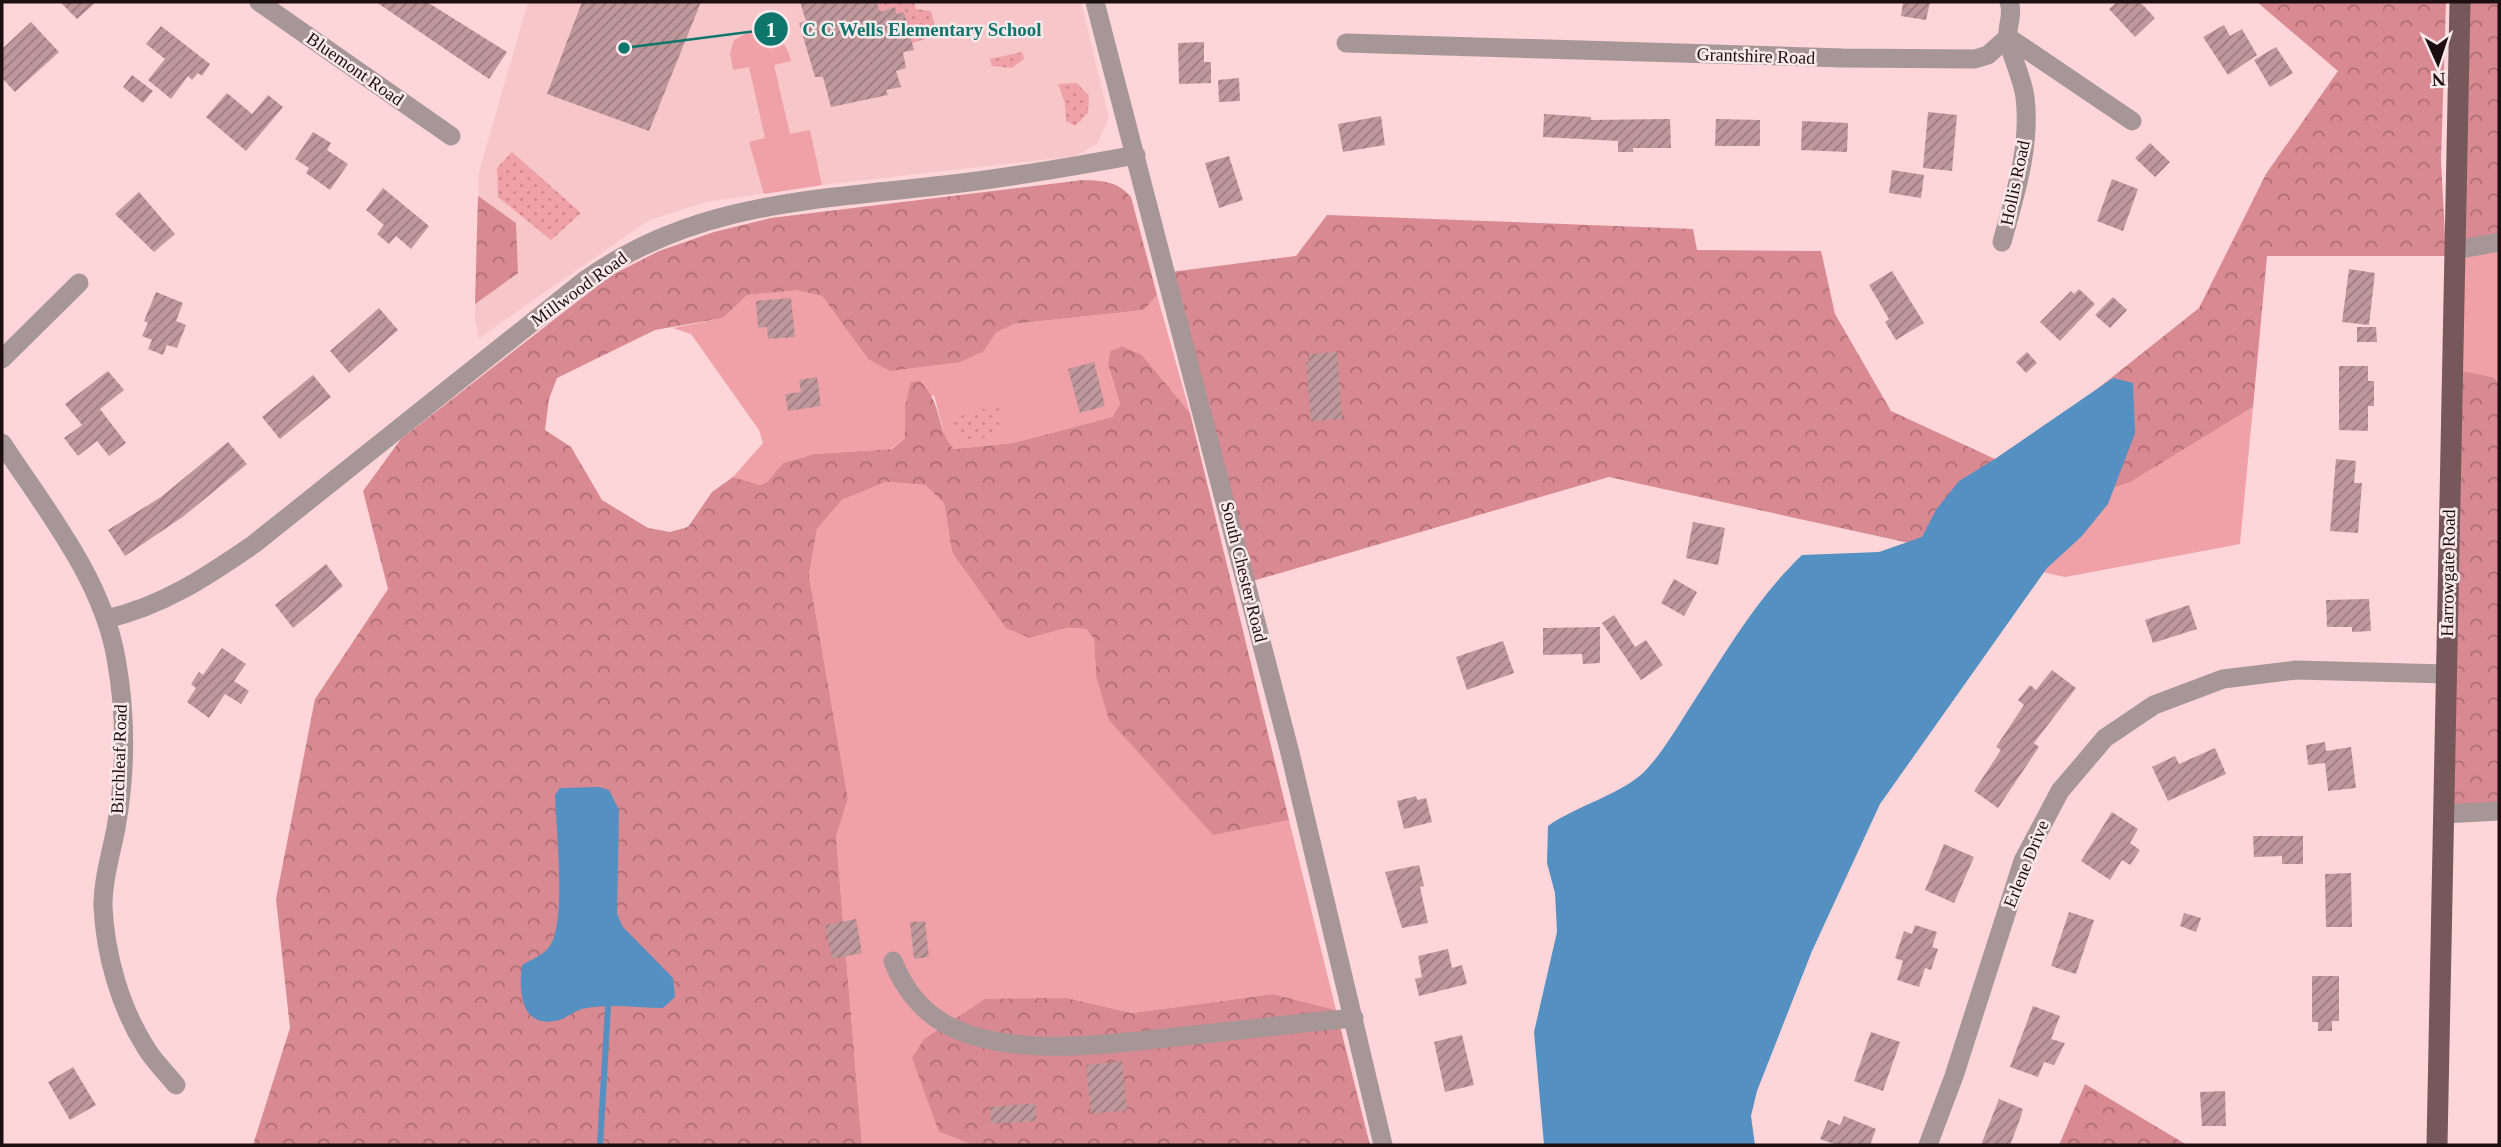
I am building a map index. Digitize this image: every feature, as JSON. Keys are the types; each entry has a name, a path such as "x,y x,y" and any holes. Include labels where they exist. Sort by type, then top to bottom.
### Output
{"main road":[{"name":"Harrowgate Road","path":"2437,1145 2460,2"}],"street":[{"name":"Bluemont Road","path":"259,2 451,136"},
{"name":"South Chester Road","path":"1095,2 1283,726 1383,1145"},
{"name":"Hollis Road","path":"2002,242 2024,153 2027,128 2019,66 2008,37 2012,22 2009,2"},
{"name":"Grantshire Road","path":"1346,43 1843,58 1975,59 1988,55 2008,37"},
{"path":"2008,37 2132,121"},
{"name":"Millwood Road","path":"106,619 166,600 204,579 254,544 584,281 638,246 675,230 740,212 836,197 1056,170 1136,155"},
{"path":"2456,250 2499,242"},
{"path":"2,359 79,283"},
{"name":"Birchleaf Road","path":"2,443 62,533 106,619 116,655 123,735 120,796 105,875 106,934 115,977 128,1014 146,1049 176,1085"},
{"name":"Erlene Drive","path":"1928,1145 1954,1076 2023,861 2060,791 2105,738 2154,705 2222,679 2296,670 2446,674"},
{"path":"2445,814 2499,811"},
{"path":"893,961 906,989 924,1009 946,1024 967,1033 1008,1041 1074,1046 1354,1018"}],"shaded area":[{"path":"528,2 1081,2 1109,118 1097,144 1075,156 822,185 706,202 649,220 479,338 475,319 479,172"},
{"path":"877,2 914,2 916,9 931,11 936,30 927,32 929,38 912,43 904,12 897,14 895,7 879,12"},
{"path":"749,32 771,35 786,46 791,61 774,65 790,134 810,130 822,185 764,194 749,142 765,138 749,67 733,70 730,53 734,40"},
{"path":"1022,52 1024,59 1012,68 992,66 990,59"},
{"path":"1077,83 1089,96 1088,113 1075,126 1066,121 1065,103 1058,84"},
{"path":"512,152 581,213 551,240 498,197 497,168"},
{"path":"2499,242 2499,383 2493,377 2452,369 2456,250"},
{"path":"797,289 822,296 868,359 984,351 996,333 1014,324 1144,310 1157,295 1190,413 1142,355 1122,346 1110,351 1108,366 1120,404 1112,417 1013,443 954,449 946,441 934,395 905,406 905,438 891,449 814,454 783,463 767,482 758,485 733,477 763,443 759,430 691,334 673,328 723,318 747,295"},
{"path":"1008,404 995,436 958,442 952,415"},
{"path":"2253,407 2240,544 2065,577 2011,565 2076,499 2129,483"},
{"path":"886,482 925,485 944,503 952,552 1030,638 1067,628 1086,629 1094,639 1096,676 1212,834 1289,820 1336,1010 1273,994 1132,1013 1067,998 939,1132 973,1145 862,1145 836,837 848,799 809,575 817,529 842,500"}],"green space":[{"path":"2257,2 2446,2 2441,160 2446,256 2267,256 2253,407 2129,483 1923,546 1609,477 1249,582 1171,272 1296,256 1327,215 1693,229 1697,250 1821,251 1835,314 1891,411 1995,459 2086,398 2199,308 2266,174 2338,71"},
{"path":"2460,2 2499,2 2499,242 2456,250"},
{"path":"1083,180 1110,183 1131,197 1157,295 1144,310 1014,324 996,333 984,351 960,362 890,371 868,359 822,296 797,290 747,295 723,318 655,330 557,378 549,399 545,430 571,447 602,500 648,528 670,532 688,527 712,492 733,477 759,485 767,482 783,463 814,454 892,449 905,438 905,406 911,382 920,381 928,390 944,433 954,449 1013,443 1112,417 1120,404 1108,365 1110,351 1122,346 1142,355 1190,413 1289,820 1213,835 1109,720 1096,676 1094,639 1086,629 1067,628 1030,638 1006,628 952,552 944,503 925,485 886,482 842,500 817,529 809,575 848,799 836,837 862,1145 253,1145 290,1028 276,899 315,699 388,589 363,491 401,439 610,276 659,251 714,232 771,218"},
{"path":"478,196 516,223 518,273 475,304"},
{"path":"2452,369 2493,377 2499,383 2499,811 2445,814"},
{"path":"1273,994 1336,1010 1370,1145 973,1145 939,1132 912,1058 924,1039 985,999 1067,998 1132,1013"},
{"path":"2085,1084 2187,1145 2059,1145"}],"water":[{"path":"2113,378 2133,383 2135,433 2108,504 2081,537 2047,568 1880,804 1812,951 1757,1091 1751,1116 1755,1145 1544,1145 1534,1032 1557,932 1555,893 1547,863 1548,826 1612,793 1645,771 1665,746 1757,606 1802,555 1879,552 1922,537 1936,510 1959,481"},
{"path":"599,787 609,790 619,810 617,913 622,926 673,978 675,997 663,1008 592,1007 562,1019 549,1022 538,1020 531,1015 522,998 521,976 522,965 549,947 558,918 555,795 560,788"}],"building":[{"path":"60,2 96,2 77,19"},
{"path":"376,2 427,2 507,52 489,79"},
{"path":"582,2 701,2 649,131 547,94"},
{"path":"800,2 877,2 879,12 895,7 897,14 904,12 914,50 903,52 906,68 896,71 901,87 886,90 888,95 831,107 823,77 815,77 799,23 806,21"},
{"path":"1903,2 1930,2 1926,20 1901,16"},
{"path":"2117,2 2140,2 2155,18 2135,37 2109,9"},
{"path":"31,22 59,52 15,92 2,78 2,49"},
{"path":"2224,25 2230,36 2242,29 2257,55 2228,75 2203,37"},
{"path":"161,26 210,64 202,76 198,73 192,80 188,76 171,99 148,80 165,59 146,44"},
{"path":"1204,42 1204,62 1211,62 1211,83 1179,84 1178,43"},
{"path":"2276,47 2293,73 2270,87 2254,60"},
{"path":"132,75 153,91 143,103 123,87"},
{"path":"1239,78 1240,101 1219,102 1218,80"},
{"path":"227,93 252,114 268,95 283,107 246,151 206,117"},
{"path":"1928,112 1957,115 1952,171 1923,168"},
{"path":"1544,114 1591,117 1591,120 1670,119 1671,148 1633,148 1633,152 1618,152 1618,141 1543,137"},
{"path":"1381,116 1385,145 1343,152 1338,124"},
{"path":"1716,119 1760,120 1760,146 1715,146"},
{"path":"1802,121 1848,123 1847,152 1801,150"},
{"path":"313,132 331,143 327,150 348,164 330,190 306,173 309,168 295,159"},
{"path":"2150,143 2170,162 2155,177 2135,158"},
{"path":"1229,156 1243,200 1219,208 1205,163"},
{"path":"1892,170 1924,175 1921,198 1889,193"},
{"path":"2112,179 2138,189 2123,231 2097,221"},
{"path":"383,188 429,226 411,249 396,236 389,244 377,234 384,225 366,210"},
{"path":"139,192 175,234 154,252 115,214"},
{"path":"2349,269 2375,273 2369,325 2342,322"},
{"path":"1892,271 1924,323 1896,340 1885,322 1889,319 1869,285"},
{"path":"2079,289 2095,304 2060,341 2040,322 2071,291 2074,294"},
{"path":"156,292 183,303 176,321 186,325 177,348 167,345 163,355 148,349 152,340 142,336 148,323 144,321"},
{"path":"2113,297 2127,310 2110,328 2095,315"},
{"path":"791,298 795,337 768,339 767,327 758,328 756,301"},
{"path":"379,308 398,330 349,373 330,351"},
{"path":"2357,327 2376,327 2377,342 2357,342"},
{"path":"1337,352 1342,419 1311,421 1306,362 1309,362 1309,354"},
{"path":"2027,352 2037,363 2026,373 2016,362"},
{"path":"1094,362 1105,406 1080,413 1068,369"},
{"path":"2339,366 2368,366 2368,381 2374,381 2374,406 2368,406 2368,431 2339,430"},
{"path":"108,371 124,390 100,409 126,443 109,456 97,441 78,456 64,438 82,425 65,404"},
{"path":"313,375 331,397 280,439 262,417"},
{"path":"817,377 821,406 788,411 785,394 801,392 799,380"},
{"path":"228,442 247,464 184,516 125,556 108,530 161,497"},
{"path":"2336,459 2356,461 2354,483 2362,483 2358,533 2330,531"},
{"path":"1693,522 1725,528 1718,565 1686,558"},
{"path":"326,564 343,586 293,628 275,605"},
{"path":"1674,579 1697,592 1684,616 1661,603"},
{"path":"2369,599 2371,631 2352,632 2352,627 2327,627 2326,600"},
{"path":"2189,605 2197,629 2153,643 2145,620"},
{"path":"1614,615 1635,647 1646,640 1663,665 1641,680 1602,623"},
{"path":"1600,627 1600,663 1583,664 1582,654 1543,655 1543,628"},
{"path":"1503,641 1514,673 1467,690 1456,657"},
{"path":"222,648 246,664 234,681 249,691 241,704 225,694 209,718 187,702 196,688 191,684 199,672 203,675"},
{"path":"2052,670 2076,688 2034,743 2039,747 1998,808 1974,791 2001,750 1996,747 2024,705 2018,700 2030,685 2036,690"},
{"path":"2325,742 2326,751 2351,747 2356,788 2328,791 2325,763 2308,765 2306,745"},
{"path":"2215,748 2226,774 2168,801 2152,767 2175,756 2179,764"},
{"path":"1416,796 1417,800 1426,798 1432,822 1404,829 1397,801"},
{"path":"2112,812 2138,829 2130,843 2140,850 2130,865 2122,860 2110,880 2081,861"},
{"path":"2253,836 2303,836 2303,864 2282,864 2282,856 2254,857"},
{"path":"1944,844 1974,857 1954,903 1925,890"},
{"path":"1419,865 1424,886 1420,887 1428,923 1402,928 1385,872"},
{"path":"2351,873 2352,927 2326,927 2325,874"},
{"path":"2069,912 2094,920 2076,974 2051,966"},
{"path":"2184,913 2201,918 2196,932 2180,926"},
{"path":"856,919 862,953 832,959 825,925"},
{"path":"925,921 929,957 914,959 910,922"},
{"path":"1915,925 1937,932 1932,947 1938,949 1931,970 1925,968 1919,987 1897,980 1903,961 1895,958 1904,931 1912,934"},
{"path":"1448,949 1452,968 1462,965 1467,984 1419,996 1415,979 1422,977 1418,956"},
{"path":"2312,976 2339,976 2339,1021 2332,1021 2332,1031 2318,1031 2318,1022 2312,1022"},
{"path":"2033,1006 2060,1016 2051,1039 2065,1043 2054,1065 2044,1062 2038,1077 2010,1067"},
{"path":"1871,1032 1900,1042 1883,1091 1854,1081"},
{"path":"1462,1035 1474,1085 1445,1092 1434,1042"},
{"path":"1122,1061 1127,1110 1091,1114 1086,1065"},
{"path":"73,1067 96,1105 70,1120 48,1082"},
{"path":"2225,1091 2226,1126 2202,1126 2200,1092"},
{"path":"1999,1099 2023,1109 2010,1145 1981,1145"},
{"path":"1035,1103 1037,1121 991,1124 990,1107"},
{"path":"1844,1116 1876,1129 1870,1145 1837,1145 1820,1139 1828,1120 1840,1125"}],"waterway":[{"path":"600,1145 608,1007"}],"place":[{"name":"C C Wells Elementary School","path":"624,48"}]}
